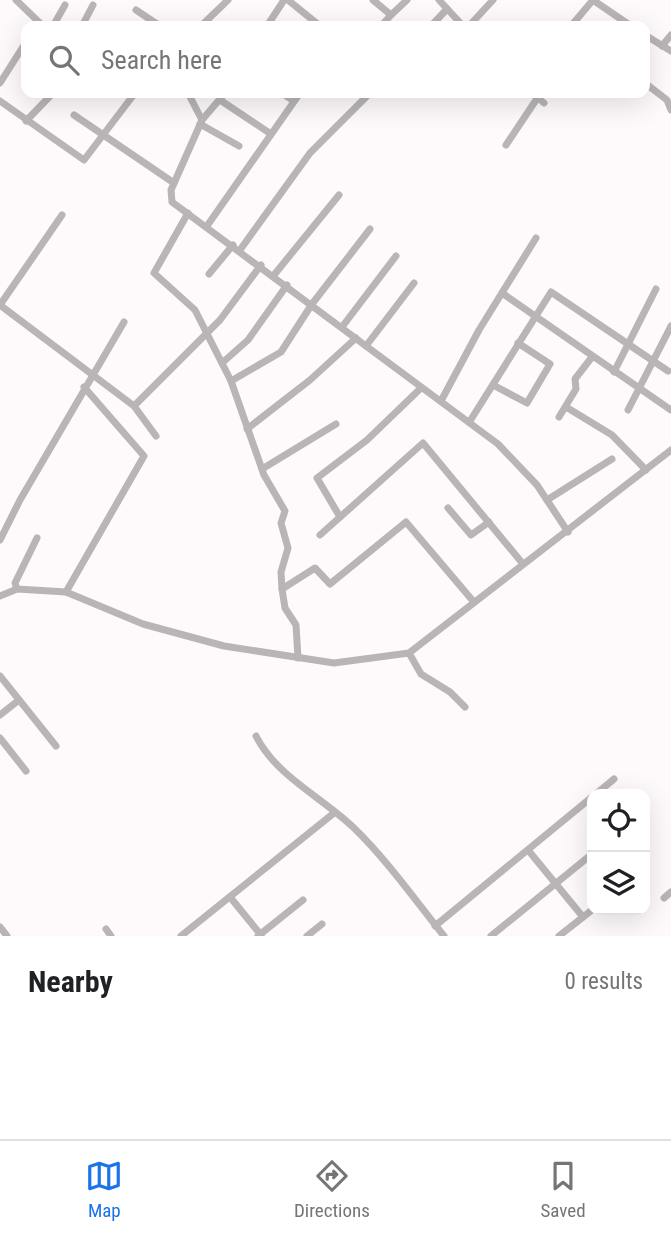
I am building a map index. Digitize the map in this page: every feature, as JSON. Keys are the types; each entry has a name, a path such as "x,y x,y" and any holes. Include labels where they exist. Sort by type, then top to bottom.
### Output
{"street":[{"path":"16,0 36,21"},
{"path":"206,21 228,0"},
{"path":"271,21 286,0 313,21"},
{"path":"373,0 391,15"},
{"path":"386,21 407,0"},
{"path":"439,0 458,21"},
{"path":"474,21 494,0"},
{"path":"575,21 593,0 624,21"},
{"path":"56,21 65,5"},
{"path":"85,21 93,5"},
{"path":"436,21 447,9"},
{"path":"136,10 152,21"},
{"path":"662,46 671,35"},
{"path":"650,38 671,51"},
{"path":"0,83 21,50"},
{"path":"650,87 667,100 671,110"},
{"path":"26,121 47,98"},
{"path":"0,101 85,160 131,98"},
{"path":"190,98 201,122 239,146"},
{"path":"222,98 201,122 174,183 170,196 172,202 261,265 498,444 537,485 568,532"},
{"path":"224,98 271,134"},
{"path":"290,98 294,101"},
{"path":"207,226 296,98"},
{"path":"209,274 236,247 310,153 365,98"},
{"path":"506,145 538,98"},
{"path":"74,115 174,183"},
{"path":"274,275 339,195"},
{"path":"188,213 154,273 195,310 231,381 262,469 285,511 281,523 288,548 281,572 282,589 285,608 296,625 298,658"},
{"path":"62,215 0,304 134,407 156,436"},
{"path":"231,381 281,352 312,304 370,229"},
{"path":"440,401 536,238"},
{"path":"342,327 396,256"},
{"path":"134,407 206,334 261,265"},
{"path":"366,346 414,283"},
{"path":"222,363 248,340 287,285"},
{"path":"614,372 656,289"},
{"path":"470,421 551,292 668,371"},
{"path":"502,293 671,410"},
{"path":"0,540 84,387 124,321"},
{"path":"628,410 670,331"},
{"path":"247,429 310,380 356,338"},
{"path":"494,386 527,403 550,364 518,343"},
{"path":"559,417 576,389 575,379 592,357"},
{"path":"65,592 144,456 84,387"},
{"path":"340,517 317,478 368,440 421,388"},
{"path":"566,407 612,435 646,470"},
{"path":"262,469 336,424"},
{"path":"320,535 423,443 523,564"},
{"path":"0,596 17,589 65,592 143,624 224,646 298,658 334,663 410,653 473,601 568,532 671,450"},
{"path":"547,500 611,458"},
{"path":"448,508 471,535 489,522"},
{"path":"282,589 315,568 330,584 406,522 473,601"},
{"path":"17,589 15,583 37,538"},
{"path":"410,653 421,674 450,692 465,707"},
{"path":"0,676 56,746"},
{"path":"0,715 19,700"},
{"path":"257,736 274,760 309,794 369,844 443,936"},
{"path":"0,738 26,771"},
{"path":"602,789 614,779"},
{"path":"435,926 587,802"},
{"path":"181,936 334,813"},
{"path":"528,850 583,917"},
{"path":"491,936 587,858"},
{"path":"230,897 260,935 303,900"},
{"path":"559,936 587,914"},
{"path":"307,936 322,925"},
{"path":"0,927 7,936"}]}
